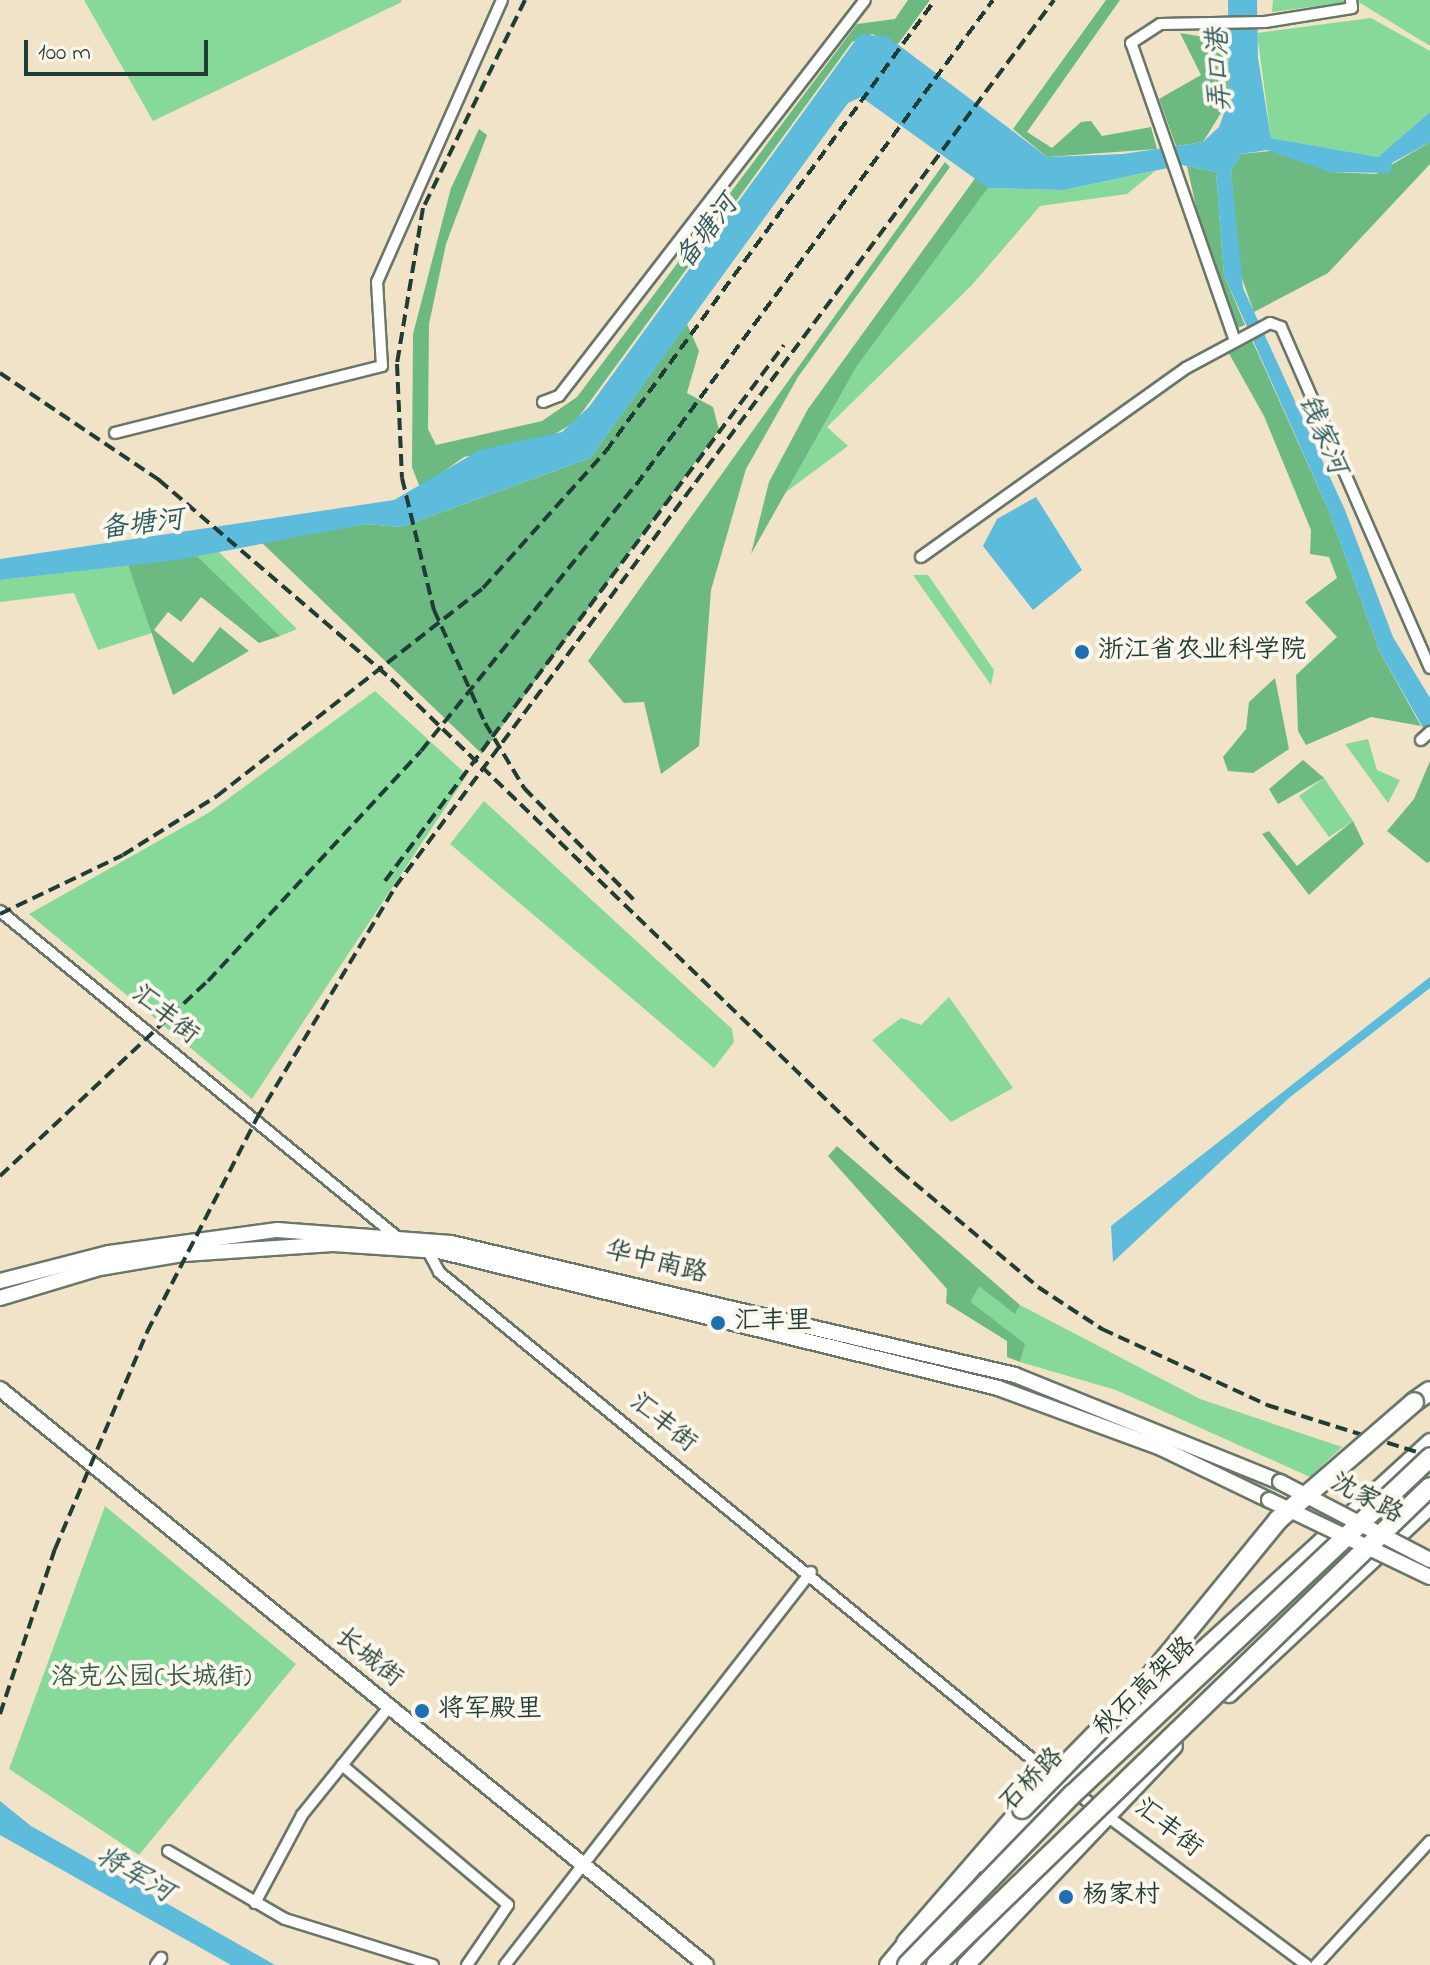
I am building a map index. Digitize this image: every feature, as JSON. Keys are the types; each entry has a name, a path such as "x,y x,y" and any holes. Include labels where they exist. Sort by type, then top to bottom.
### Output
{"highway":[{"path":"906,1943 1022,1809 1139,1690 1278,1520 1430,1391"},
{"name":"秋石高架路","path":"907,1965 1073,1794 1430,1457"},
{"name":"秋石高架路","path":"936,1965 1430,1487"}],"main road":[{"name":"华中南路","path":"0,1281 200,1238 277,1230 393,1235 522,1254 1015,1375 1280,1482"},
{"name":"华中南路","path":"0,1298 100,1268 184,1254 333,1244 429,1250 520,1266 998,1388 1161,1448 1430,1577"},
{"name":"长城街","path":"0,1389 706,1965"},
{"name":"石桥路","path":"888,1965 906,1943 1063,1785 1430,1442"},
{"name":"沈家路","path":"1280,1482 1430,1560"},
{"path":"966,1965 1111,1813 1430,1506"}],"street":[{"path":"115,433 382,366 377,282 502,0"},
{"path":"543,402 559,396 865,0"},
{"path":"1234,338 1180,176 1131,43 1160,24 1213,28 1265,22 1352,8 1351,0"},
{"path":"921,557 1234,338 1270,323 1281,327 1430,668"},
{"name":"汇丰街","path":"0,911 393,1235 429,1250 439,1272 811,1572 1063,1785 1111,1813 1306,1965"},
{"path":"505,1965 811,1572"},
{"path":"255,1903 302,1815 389,1707"},
{"path":"342,1765 508,1905 467,1965"},
{"path":"1316,1965 1430,1841"},
{"path":"168,1851 255,1903 433,1965"}],"green space":[{"path":"84,0 401,0 402,2 153,121"},
{"path":"908,0 930,0 898,44 872,34 852,42 575,422 543,441 464,457 420,488 412,467 413,334 451,188 479,129 487,135 446,244 429,324 428,429 436,445 542,421 577,397 857,24 895,19"},
{"path":"1106,0 1120,0 1027,132 1052,148 1081,122 1091,121 1102,136 1151,127 1157,149 1047,157 1013,129"},
{"path":"1273,0 1430,0 1430,46 1357,1 1272,12"},
{"path":"1371,18 1430,51 1430,112 1378,157 1271,138 1257,33"},
{"path":"1180,33 1228,41 1229,100 1203,142 1176,146 1159,99 1201,75"},
{"path":"1430,142 1430,164 1328,273 1254,312 1239,270 1231,170 1241,154 1279,150 1330,172 1376,174"},
{"path":"945,162 950,167 798,377 746,469 711,590 699,746 661,774 644,702 624,703 588,661"},
{"path":"1187,166 1216,172 1224,275 1245,325 1224,333"},
{"path":"1155,171 1127,194 1040,206 971,286 827,427 848,446 786,492 857,366 988,188 1064,190"},
{"path":"976,177 988,188 857,366 751,554 769,482 808,409"},
{"path":"687,324 699,351 687,393 713,407 719,430 482,754 260,541 366,524 401,527 590,458"},
{"path":"1251,338 1329,511 1379,650 1421,726 1371,717 1306,745 1298,731 1296,675 1337,637 1305,602 1337,578 1329,557 1310,554 1311,530 1264,416 1227,350"},
{"path":"218,551 297,629 280,636 197,556"},
{"path":"197,556 280,636 259,643 201,597 181,622 168,612 154,630 193,663 220,627 249,651 173,695 128,565"},
{"path":"128,565 152,633 98,650 74,593 0,602 0,580"},
{"path":"913,575 928,575 994,670 991,685"},
{"path":"1275,678 1289,749 1253,773 1228,771 1223,757 1246,729 1249,702"},
{"path":"375,691 467,775 252,1099 29,914 210,812"},
{"path":"1368,739 1377,770 1400,780 1388,803 1345,744"},
{"path":"1303,760 1324,778 1278,804 1269,789"},
{"path":"1430,761 1430,861 1427,863 1387,831 1414,799"},
{"path":"1324,778 1353,821 1329,837 1299,796"},
{"path":"484,801 732,1029 734,1042 714,1068 450,844"},
{"path":"1353,821 1364,844 1309,895 1262,834 1269,831 1297,866"},
{"path":"949,997 1013,1088 951,1122 872,1040 901,1018 921,1025"},
{"path":"837,1146 1020,1305 1015,1314 979,1286 971,1302 1025,1344 1020,1362 1007,1357 1007,1341 946,1303 947,1289 828,1156"},
{"path":"979,1285 1015,1313 1020,1305 1200,1399 1342,1447 1310,1477 1116,1390 1020,1362 1024,1344 971,1302"},
{"name":"洛克公园(长城街)","path":"105,1506 296,1664 139,1855 9,1769"}],"water":[{"path":"1228,0 1257,0 1258,58 1271,138 1378,157 1430,112 1430,142 1392,163 1390,173 1330,172 1267,150 1241,154 1231,170 1243,288 1345,510 1393,637 1430,698 1430,740 1379,650 1329,511 1224,275 1216,172 1182,165 1064,190 988,188 861,97 848,103 590,458 401,527 366,524 177,560 0,580 0,559 394,500 480,450 562,432 589,407 860,34 888,37 1047,157 1123,154 1203,142 1219,127 1229,100"},
{"path":"1036,497 1082,570 1033,610 983,546 997,519"},
{"path":"1430,977 1430,988 1289,1098 1113,1262 1111,1226"},
{"path":"0,1801 31,1826 275,1965 231,1965 0,1835"}],"railway":[{"path":"525,0 423,208 397,364 402,478 434,610 485,723 524,788 634,900"},
{"path":"0,914 123,855 217,796 483,588 606,451 935,0"},
{"path":"0,1176 208,981 421,751 636,485 993,0"},
{"path":"0,1714 55,1549 147,1332 257,1118 395,887 1054,0"},
{"path":"385,881 784,345"},
{"path":"0,373 159,480 391,679 900,1171 1038,1287 1102,1329 1267,1405 1430,1456"}],"place":[{"name":"浙江省农业科学院","path":"1082,652"},
{"name":"汇丰里","path":"718,1323"},
{"name":"将军殿里","path":"422,1711"},
{"name":"杨家村","path":"1066,1897"}],"water label":[{"name":"弄口港","path":"1221,70"},
{"name":"备塘河","path":"708,233"},
{"name":"钱家河","path":"1321,435"},
{"name":"备塘河","path":"142,526"},
{"name":"将军河","path":"134,1876"}]}
